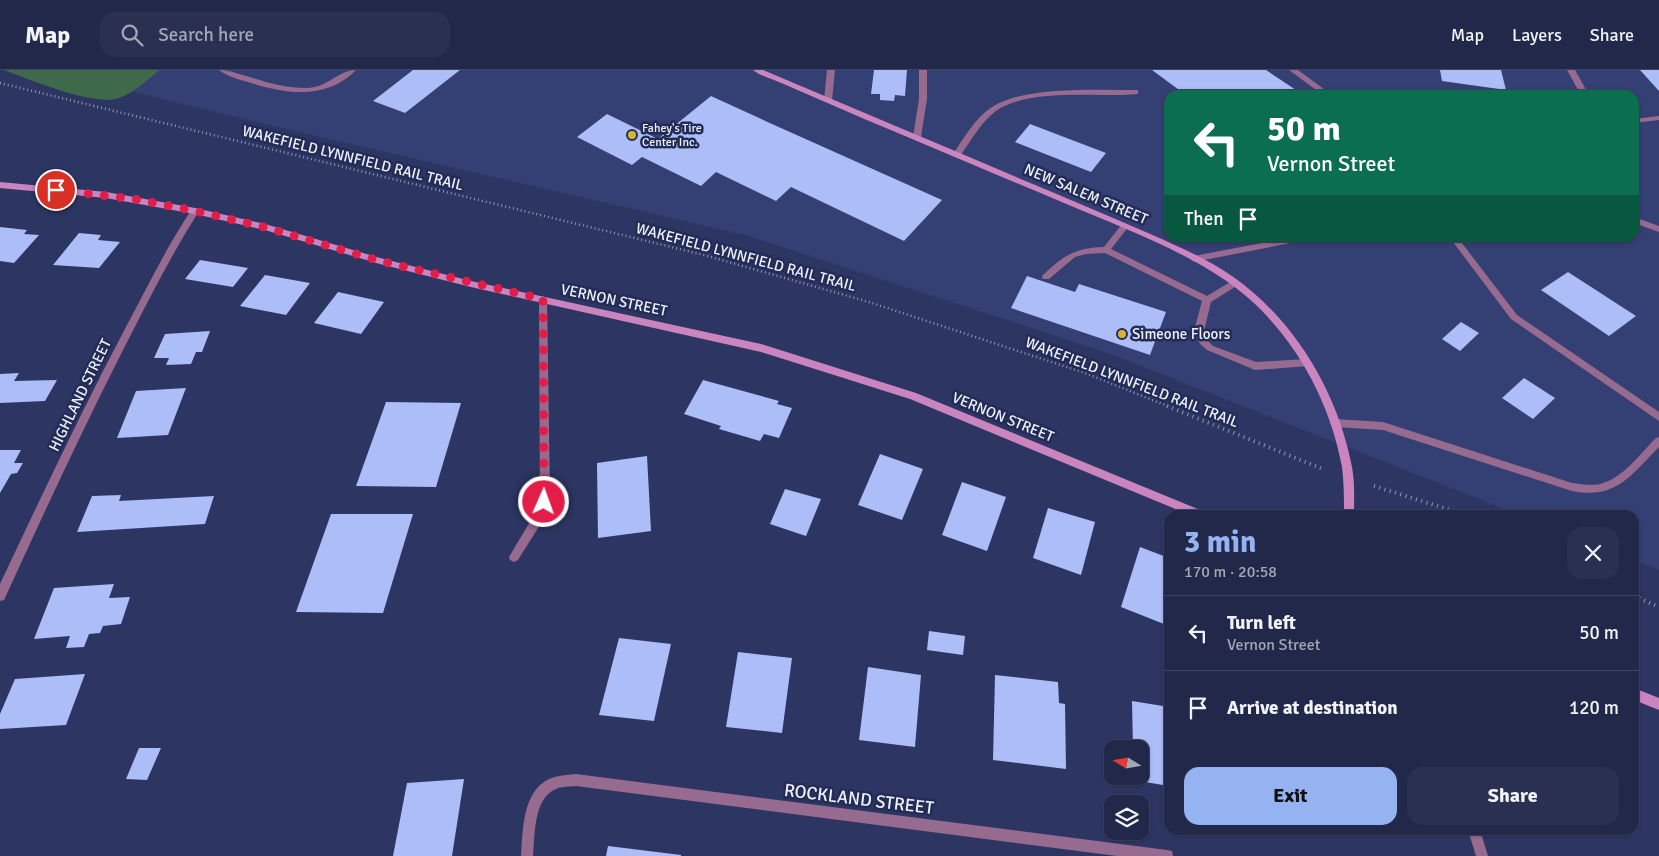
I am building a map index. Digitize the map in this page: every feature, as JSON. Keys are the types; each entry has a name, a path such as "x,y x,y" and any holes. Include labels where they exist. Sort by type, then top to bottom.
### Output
{"main road":[{"name":"NEW SALEM STREET","path":"757,70 1125,226 1194,259 1235,284 1270,316 1318,382 1335,423 1345,457 1349,510"},
{"name":"VERNON STREET","path":"0,185 106,195 195,211 264,227 380,261 761,348 913,396 1189,510"},
{"path":"1639,696 1659,704"}],"street":[{"path":"223,70 248,79 306,91 329,86 352,70"},
{"path":"828,100 831,70"},
{"path":"917,137 923,99 922,70"},
{"path":"1572,70 1582,90"},
{"path":"1298,71 1322,90"},
{"path":"957,154 989,113 1008,101 1034,96 1135,92"},
{"path":"1639,120 1659,118"},
{"name":"HIGHLAND STREET","path":"0,596 41,507 113,361 176,239 195,211"},
{"path":"1639,222 1659,228"},
{"path":"1106,250 1125,226"},
{"path":"1194,259 1281,242"},
{"path":"1457,242 1502,304 1521,323 1659,417"},
{"path":"1046,277 1075,252 1106,250 1207,300"},
{"path":"1235,284 1207,300 1199,332 1203,342 1210,348 1255,366 1306,363"},
{"path":"514,557 539,516 545,497 543,299"},
{"path":"1335,423 1383,426 1572,487 1591,491 1611,486 1659,441"},
{"name":"ROCKLAND STREET","path":"527,856 534,807 546,787 553,783 576,780 1167,856"},
{"path":"1476,835 1482,856"}],"path":[{"name":"WAKEFIELD LYNNFIELD RAIL TRAIL","path":"0,83 704,256 869,302 1085,373 1348,478 1450,510"},
{"path":"1639,598 1659,606"}],"shaded area":[{"path":"45,70 1659,70 1659,570 1639,562 1639,510 1507,510 1108,353 749,236 248,120"}],"green space":[{"path":"4,70 160,70 130,93 108,100 94,99 61,91"}],"building":[{"path":"413,70 460,70 405,113 373,101"},
{"path":"874,70 907,70 905,96 895,95 894,101 880,100 880,94 871,94"},
{"path":"1152,70 1266,70 1296,90 1179,90"},
{"path":"1440,70 1501,70 1506,90 1442,81"},
{"path":"1640,70 1659,70 1659,91"},
{"path":"711,96 942,200 904,241 791,187 776,201 716,172 701,186 642,157 632,165 577,137 607,114 658,139"},
{"path":"1030,124 1106,153 1091,172 1015,142"},
{"path":"0,227 27,230 24,234 39,235 14,263 0,261"},
{"path":"79,233 101,235 98,240 120,242 99,268 53,265"},
{"path":"200,260 248,268 233,287 185,279"},
{"path":"1568,272 1636,316 1609,336 1541,290"},
{"path":"265,275 310,283 286,315 240,306"},
{"name":"Simeone Floors","path":"1027,276 1075,292 1079,284 1166,312 1150,355 1011,308"},
{"path":"338,292 384,302 361,334 314,323"},
{"path":"1461,322 1479,333 1460,351 1442,339"},
{"path":"210,331 202,352 196,352 191,364 166,365 169,358 154,358 165,334"},
{"path":"19,373 14,381 57,380 45,401 0,403 0,374"},
{"path":"1524,378 1555,398 1533,419 1502,398"},
{"path":"703,380 779,401 777,404 792,408 779,438 764,434 760,441 719,429 721,426 684,414"},
{"path":"186,388 168,435 117,438 136,391"},
{"path":"386,402 461,403 436,487 356,486"},
{"path":"0,450 21,450 14,463 23,463 17,473 11,474 0,493"},
{"path":"880,454 923,469 902,520 858,505"},
{"path":"647,456 651,531 598,538 597,463"},
{"path":"962,482 1006,497 987,551 942,535"},
{"path":"785,489 821,499 806,536 770,524"},
{"path":"121,495 119,501 214,496 205,524 77,532 92,496"},
{"path":"1048,508 1095,522 1081,575 1033,558"},
{"path":"331,514 413,514 383,613 296,612"},
{"path":"1140,547 1164,556 1164,624 1121,607"},
{"path":"114,584 109,598 130,597 121,624 103,626 100,633 89,634 84,647 66,648 70,636 34,639 54,588"},
{"path":"929,631 965,636 963,655 927,650"},
{"path":"619,638 671,644 654,721 599,715"},
{"path":"738,652 792,658 782,733 726,727"},
{"path":"868,667 921,675 915,747 859,740"},
{"path":"85,674 66,725 0,729 0,714 15,679"},
{"path":"995,675 1058,682 1059,703 1065,704 1066,769 993,760"},
{"path":"1132,701 1164,706 1164,785 1149,783 1149,740 1133,740"},
{"path":"139,748 161,748 147,780 126,779"},
{"path":"464,779 452,856 393,856 407,783"},
{"path":"608,846 681,855 681,856 606,856"}],"place":[{"name":"Fahey's Tire Center Inc.","path":"632,135"},
{"name":"Simeone Floors","path":"1122,334"}],"route":[{"path":"56,190 134,199 195,211 264,227 380,261 471,284 543,299 544,502"}]}
